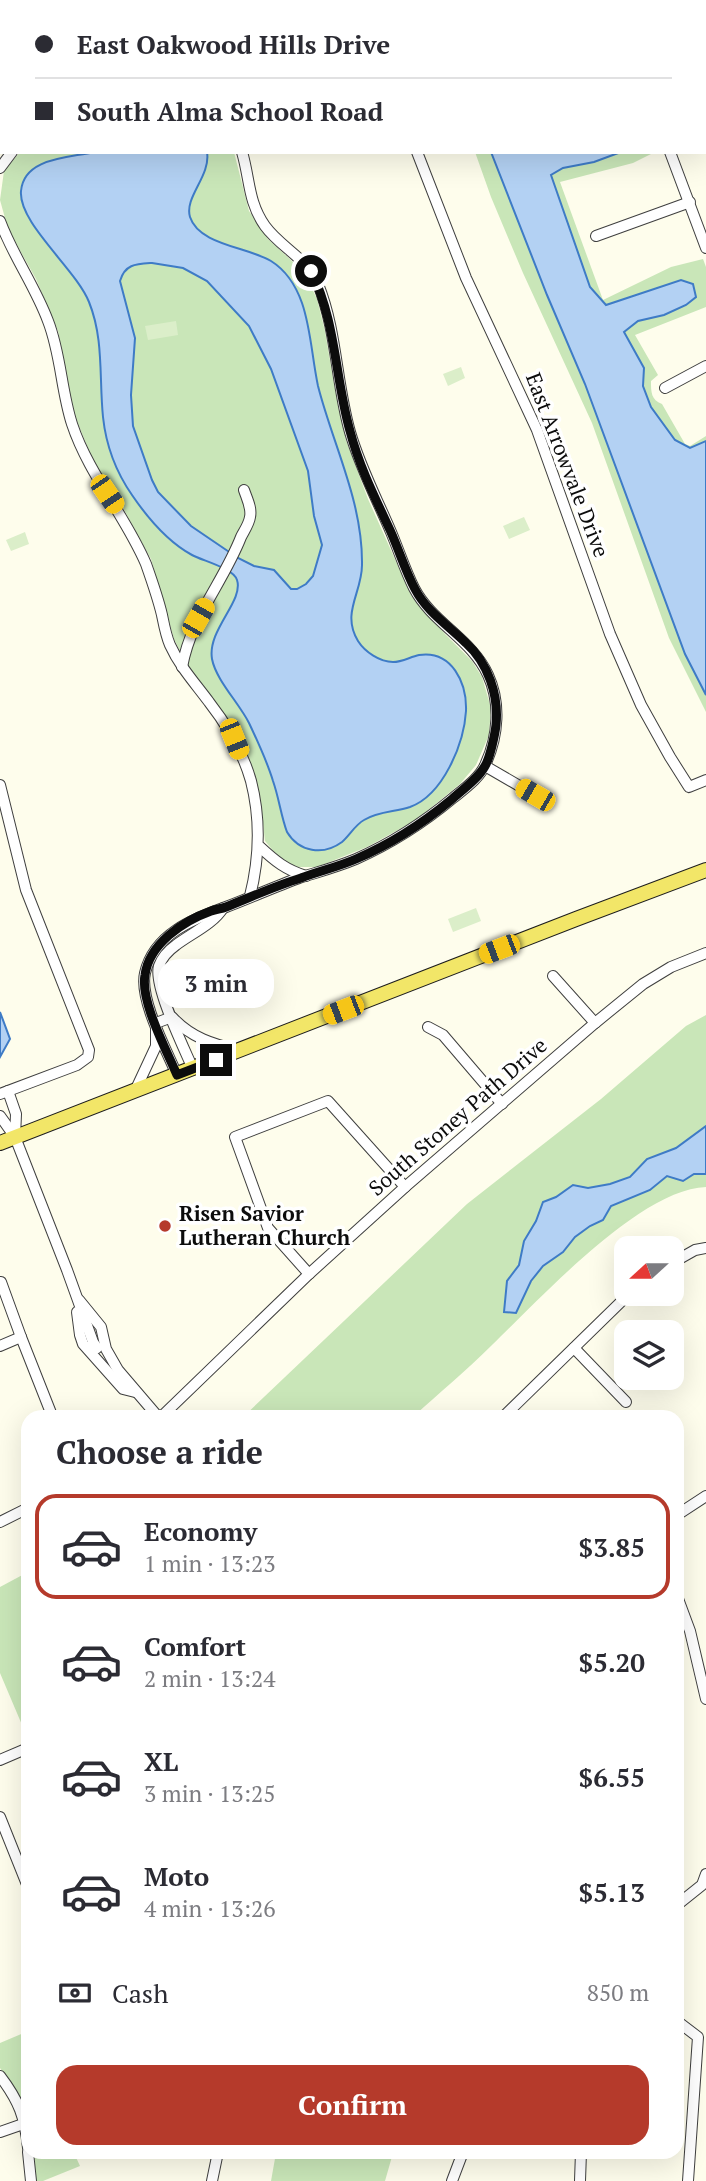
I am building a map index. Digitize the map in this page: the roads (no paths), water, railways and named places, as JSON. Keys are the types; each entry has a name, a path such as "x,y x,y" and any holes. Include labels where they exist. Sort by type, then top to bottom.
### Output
{"main road":[{"path":"0,1143 706,870"}],"street":[{"path":"177,1075 144,994 145,974 151,955 163,940 212,910 338,866 385,845 428,819 468,785 485,766 496,728 494,692 480,660 467,643 429,610 416,592 402,563 366,479 349,431 332,332 318,285 311,271 266,228 254,207 247,186 242,154"},
{"name":"East Arrowvale Drive","path":"418,154 466,278 537,430 610,634 641,705 689,787 706,780"},
{"path":"671,154 706,248"},
{"path":"596,236 690,202"},
{"path":"0,221 50,324 62,388 73,426 97,480 121,515 146,564 169,643 182,667 234,739 250,779 259,821 260,847 250,896"},
{"path":"665,388 706,366"},
{"path":"182,667 186,647 198,618 235,554 250,518 250,505 244,490"},
{"path":"485,766 535,795"},
{"path":"0,785 26,890 89,1051 88,1057 77,1065 4,1093 16,1114 15,1137"},
{"path":"260,847 279,865 306,876"},
{"path":"193,1069 159,980 159,967 167,952 194,931 217,918 223,908"},
{"name":"South Stoney Path Drive","path":"167,1410 309,1274 595,1023 643,984 671,967 706,953"},
{"path":"553,976 595,1023"},
{"path":"145,982 159,980"},
{"path":"172,1017 192,1035 240,1051"},
{"path":"156,1023 172,1017"},
{"path":"135,1091 156,1046 156,1023"},
{"path":"428,1027 443,1035 502,1104"},
{"path":"309,1274 268,1228 235,1137 328,1101 405,1188"},
{"path":"0,1116 15,1137 93,1342 123,1389 135,1392"},
{"path":"684,1256 706,1248"},
{"path":"1,1282 50,1410"},
{"path":"510,1410 617,1306"},
{"path":"0,1346 21,1337"},
{"path":"574,1348 626,1402"},
{"path":"99,1352 152,1410"},
{"path":"684,1510 706,1496"},
{"path":"0,1522 21,1512"},
{"path":"684,1615 706,1699"},
{"path":"0,1760 21,1751"},
{"path":"0,1817 21,1870"},
{"path":"684,1899 704,1882"},
{"path":"684,2026 698,2037 688,2181"},
{"path":"0,2077 21,2108"},
{"path":"0,2132 21,2125"},
{"path":"29,2159 31,2181"},
{"path":"212,2181 217,2159"},
{"path":"452,2181 460,2159"},
{"path":"580,2181 581,2159"}],"water":[{"path":"83,154 207,154 205,169 189,209 195,226 214,240 261,256 277,265 290,279 302,303 318,386 358,519 362,565 352,612 353,631 365,649 373,656 388,662 419,655 440,658 449,663 455,671 464,690 466,711 461,738 442,780 422,801 410,807 369,817 335,846 319,850 305,848 287,832 275,787 259,744 245,715 214,667 212,648 235,597 237,580 230,572 192,555 166,536 126,486 113,458 104,427 99,344 94,316 82,289 38,231 23,204 21,191 30,171 61,158","holes":["152,263 183,268 207,281 249,326 271,369 308,471 314,516 322,545 313,576 297,589 291,589 274,570 254,566 238,558 191,526 158,492 133,426 131,395 135,338 120,281 122,275 128,268"]},
{"path":"492,154 616,154 594,162 563,168 551,175 590,287 606,305 681,280 693,284 696,297 686,305 664,315 638,321 624,332 644,368 643,386 651,407 675,440 690,448 706,441 706,695 685,654 585,384"},
{"path":"0,1012 10,1039 0,1057"},
{"path":"706,1126 706,1174 694,1174 683,1181 667,1176 650,1190 611,1206 603,1220 575,1237 563,1252 543,1266 531,1281 516,1313 504,1312 507,1281 519,1265 524,1241 543,1202 573,1185 588,1188 630,1177 647,1159 676,1148"}],"place":[{"name":"Risen Savior Lutheran Church","path":"165,1226"}]}
